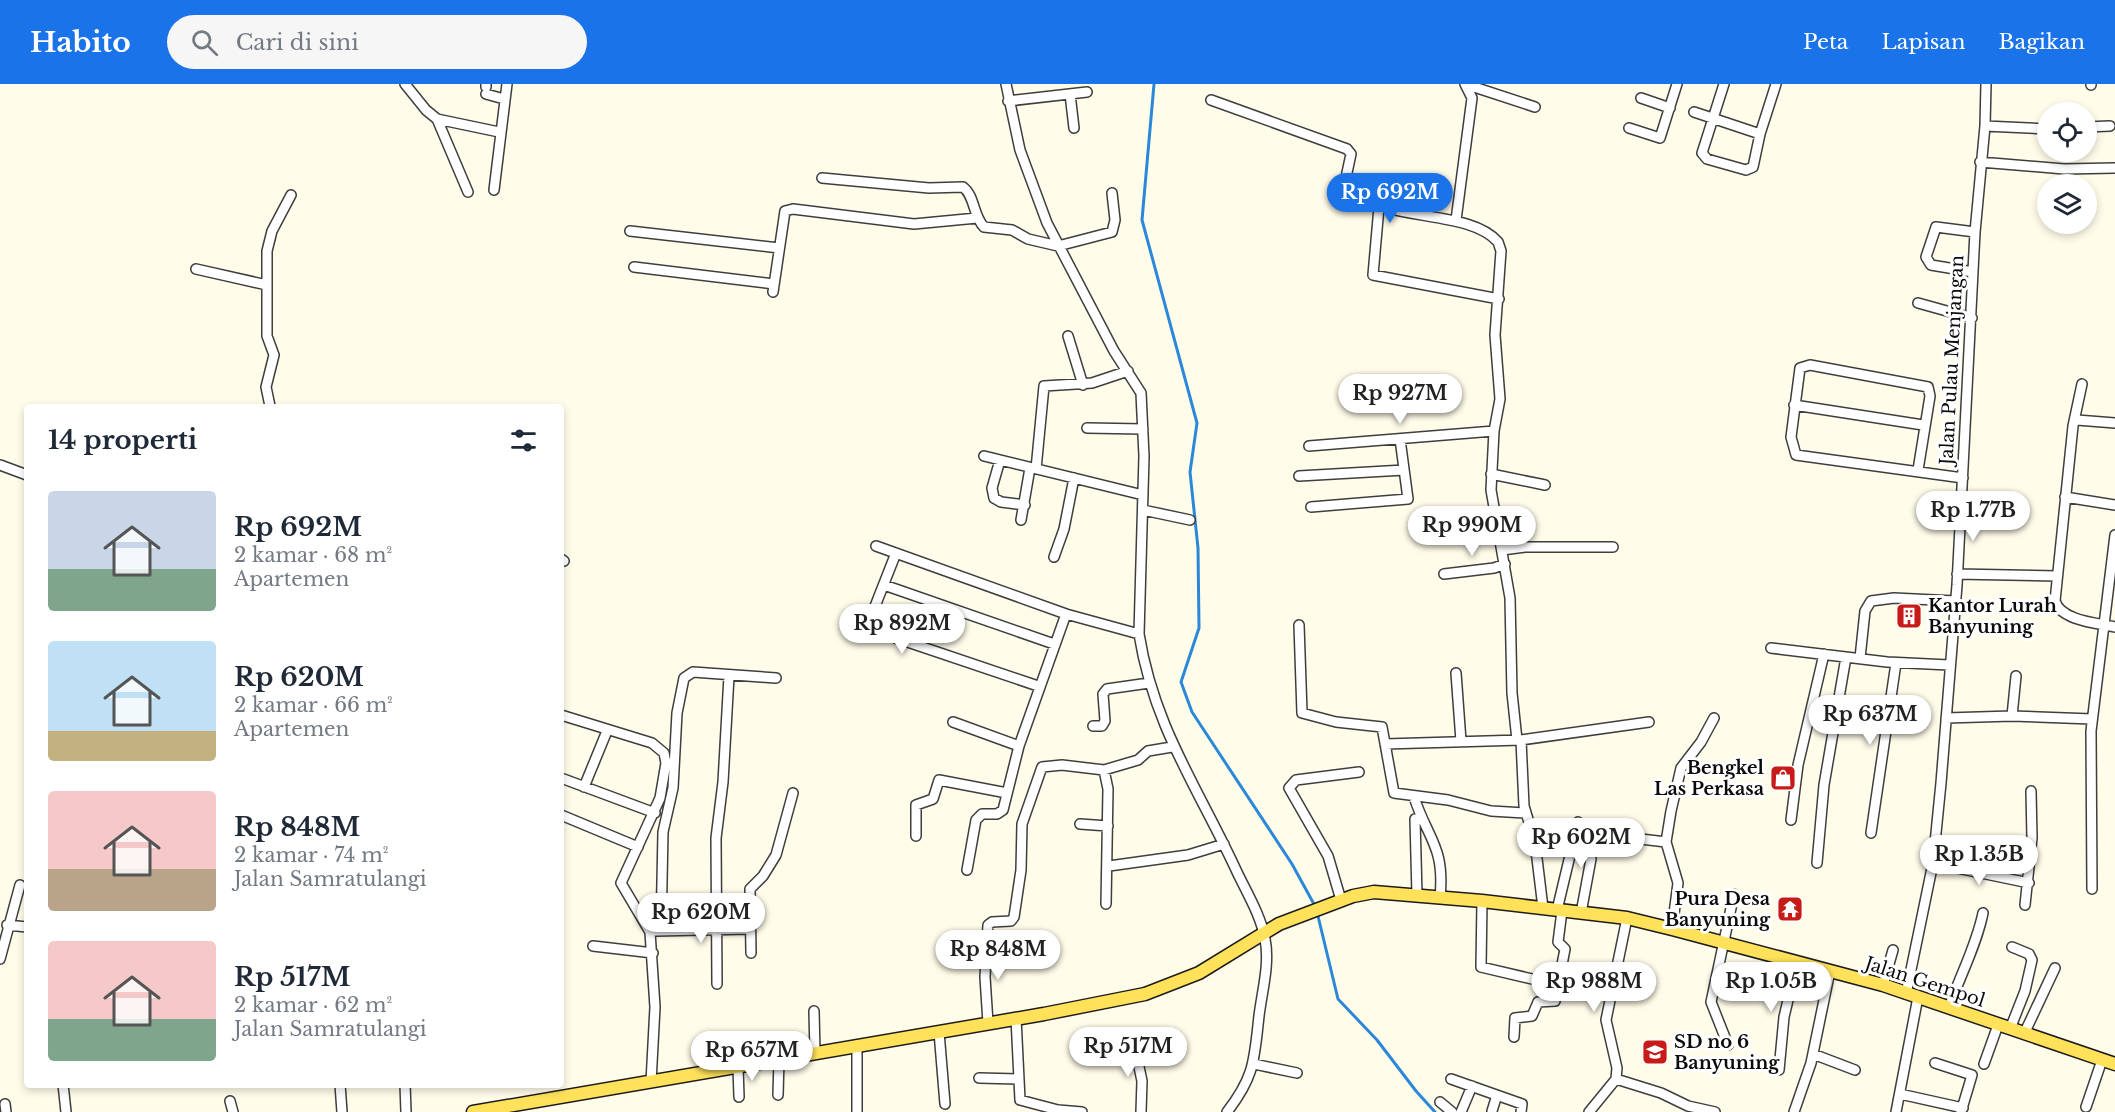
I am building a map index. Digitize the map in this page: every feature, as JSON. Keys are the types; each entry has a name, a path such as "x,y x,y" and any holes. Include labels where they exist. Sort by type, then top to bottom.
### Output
{"main road":[{"name":"Jalan Gempol","path":"474,1112 1095,1005 1144,994 1177,983 1208,968 1263,932 1341,900 1374,892 1482,901 1627,918 1883,985 2115,1064"}],"street":[{"path":"405,84 426,110 437,118 499,132"},
{"path":"494,190 499,132 507,84"},
{"path":"1006,84 1020,150 1058,246 1140,393 1143,429 1143,510 1139,634 1149,683 1173,747 1224,844 1263,932 1266,967 1254,1064 1248,1082 1227,1112"},
{"path":"1465,84 1535,107"},
{"path":"1456,220 1472,98 1465,84"},
{"path":"1629,128 1660,138 1677,84"},
{"path":"1724,84 1702,153 1707,159 1746,170 1751,169 1776,84"},
{"name":"Jalan Pulau Menjangan","path":"1896,1112 1933,863 1946,718 1957,574 1975,232 1985,126 1986,84"},
{"path":"486,88 504,99"},
{"path":"1008,101 1087,92"},
{"path":"1070,94 1074,128"},
{"path":"1641,98 1670,108"},
{"path":"1211,100 1347,149 1351,154 1345,182 1347,190 1379,207 1410,215 1456,220 1475,228 1498,243 1501,251 1495,335 1500,399 1494,431 1491,474 1494,513 1510,598 1525,813 1535,842 1543,908"},
{"path":"1694,112 1760,134"},
{"path":"437,118 468,192"},
{"path":"1985,126 2037,128"},
{"path":"2097,127 2110,126"},
{"path":"1980,162 2064,168 2115,168"},
{"path":"822,178 929,188 963,187 968,191 977,218 984,227 1012,230 1028,239 1058,246 1112,232 1115,220 1112,193"},
{"path":"270,404 266,387 274,355 267,336 268,240 291,195"},
{"path":"1379,207 1373,275 1499,299"},
{"path":"634,267 773,288 785,211 793,209 914,224 977,218"},
{"path":"1973,272 1936,267 1929,263 1926,257 1936,227 1975,232"},
{"path":"630,231 779,248"},
{"path":"196,269 267,285"},
{"path":"1918,303 1972,318"},
{"path":"1068,336 1083,385"},
{"path":"1918,470 1930,389 1926,386 1810,365 1800,368 1791,443 1800,456 1918,470 1963,478"},
{"path":"1021,520 1033,468 1044,386 1083,385 1128,371"},
{"path":"2082,384 2077,420 2073,426 2065,497 2057,576 2057,607 2070,616 2115,627"},
{"path":"1794,405 1923,425"},
{"path":"2077,420 2115,423"},
{"path":"1087,428 1143,429"},
{"path":"1309,446 1494,431"},
{"path":"1311,507 1408,500 1400,439"},
{"path":"984,456 1143,495"},
{"path":"1000,460 992,488 994,498 1001,502 1024,505"},
{"path":"0,465 24,474"},
{"path":"1299,476 1404,470"},
{"path":"1491,474 1545,484"},
{"path":"1054,557 1066,521 1074,478"},
{"path":"2065,497 2115,505"},
{"path":"1143,510 1190,520"},
{"path":"2092,889 2092,720 2115,535"},
{"path":"876,546 1066,614 1139,634"},
{"path":"1502,550 1525,547 1613,547"},
{"path":"896,553 870,619 875,631 1038,686"},
{"path":"1444,574 1494,568 1505,564"},
{"path":"1957,574 2057,576"},
{"path":"884,585 1054,644"},
{"path":"1860,657 1868,603 1886,598 1955,601"},
{"path":"967,870 976,820 982,814 1000,813 1038,686 1066,614"},
{"path":"1299,625 1302,713 1336,722 1380,726 1384,730 1392,790 1397,794 1448,800 1491,811 1525,813"},
{"path":"1771,648 1896,663 1949,664"},
{"path":"1791,820 1798,765 1824,654"},
{"path":"1817,863 1824,784 1846,657"},
{"path":"1871,833 1896,663"},
{"path":"661,930 663,832 673,788 677,713 684,678 688,672 693,672 776,678"},
{"path":"1456,673 1461,741"},
{"path":"717,984 716,838 723,782 729,676"},
{"path":"2012,716 2016,676"},
{"path":"1093,726 1102,726 1105,722 1103,694 1107,689 1149,683"},
{"path":"564,716 652,743 662,749 666,763 655,813 622,878 621,888 651,932 655,1007 651,1082"},
{"path":"1946,718 2012,716 2092,720"},
{"path":"1672,929 1678,883 1666,842 1679,774 1714,718"},
{"path":"953,722 1019,746"},
{"path":"1385,744 1519,740 1648,722"},
{"path":"584,787 607,731"},
{"path":"988,1023 985,977 988,925 992,922 1011,921 1014,917 1022,870 1022,824 1040,769 1047,764 1104,770 1138,760 1148,751 1173,747"},
{"path":"1104,770 1108,789 1109,866 1106,904"},
{"path":"1341,900 1328,856 1289,788 1296,780 1359,772"},
{"path":"564,779 655,813"},
{"path":"916,836 916,805 933,799 939,780 1007,793"},
{"path":"2025,904 2030,883 2031,791"},
{"path":"751,953 750,889 763,876 776,855 794,793"},
{"path":"1414,797 1440,858 1442,873 1440,898"},
{"path":"564,816 638,847"},
{"path":"1415,819 1417,895"},
{"path":"1514,1037 1515,1018 1532,1017 1538,1002 1554,1001 1565,950 1558,945 1560,910 1578,822"},
{"path":"1080,824 1108,826"},
{"path":"1624,837 1666,842"},
{"path":"1109,866 1188,855 1224,844"},
{"path":"1581,913 1591,860"},
{"path":"1933,863 2030,883"},
{"path":"0,959 7,925 20,885"},
{"path":"1728,1045 1711,1002 1734,894"},
{"path":"1482,901 1481,967 1558,985"},
{"path":"1949,1008 1962,968 1977,939 1983,913"},
{"path":"1589,1112 1616,1079 1617,1068 1606,1020 1627,918"},
{"path":"7,925 24,927"},
{"path":"651,932 750,929"},
{"path":"593,946 653,953"},
{"path":"1984,1064 2028,981 2032,960 2029,954 2012,947"},
{"path":"1883,985 1893,950"},
{"path":"1779,1070 1784,1017 1797,963"},
{"path":"2024,1034 2055,968"},
{"path":"1794,1112 1813,1054 1830,971"},
{"path":"814,1011 815,1053"},
{"path":"1016,1018 1021,1101 1058,1110 1082,1112"},
{"path":"939,1032 945,1104"},
{"path":"1134,1043 1142,1081 1141,1112"},
{"path":"857,1045 858,1112"},
{"path":"1813,1054 1855,1070"},
{"path":"778,1095 779,1059"},
{"path":"2086,1107 2102,1060"},
{"path":"1254,1064 1297,1073"},
{"path":"1900,1094 1962,1110 1972,1076 1935,1064"},
{"path":"738,1067 739,1097"},
{"path":"979,1078 1019,1079"},
{"path":"1451,1079 1522,1104 1521,1112"},
{"path":"1616,1079 1661,1093 1688,1106 1715,1112"},
{"path":"1461,1112 1472,1086"},
{"path":"63,1088 66,1112"},
{"path":"340,1088 342,1112"},
{"path":"405,1088 406,1112"},
{"path":"1492,1111 1497,1095"},
{"path":"230,1101 233,1112"},
{"path":"1440,1102 1452,1112"}],"waterway":[{"path":"1154,84 1142,220 1197,423 1190,472 1198,548 1199,628 1181,682 1192,712 1292,864 1315,906"},
{"path":"1317,912 1338,999 1377,1040 1435,1112"}],"place":[{"name":"Kantor Lurah Banyuning","path":"1909,616"},
{"name":"Bengkel Las Perkasa","path":"1783,778"},
{"name":"Pura Desa Banyuning","path":"1790,909"},
{"name":"SD no 6 Banyuning","path":"1655,1052"}]}
